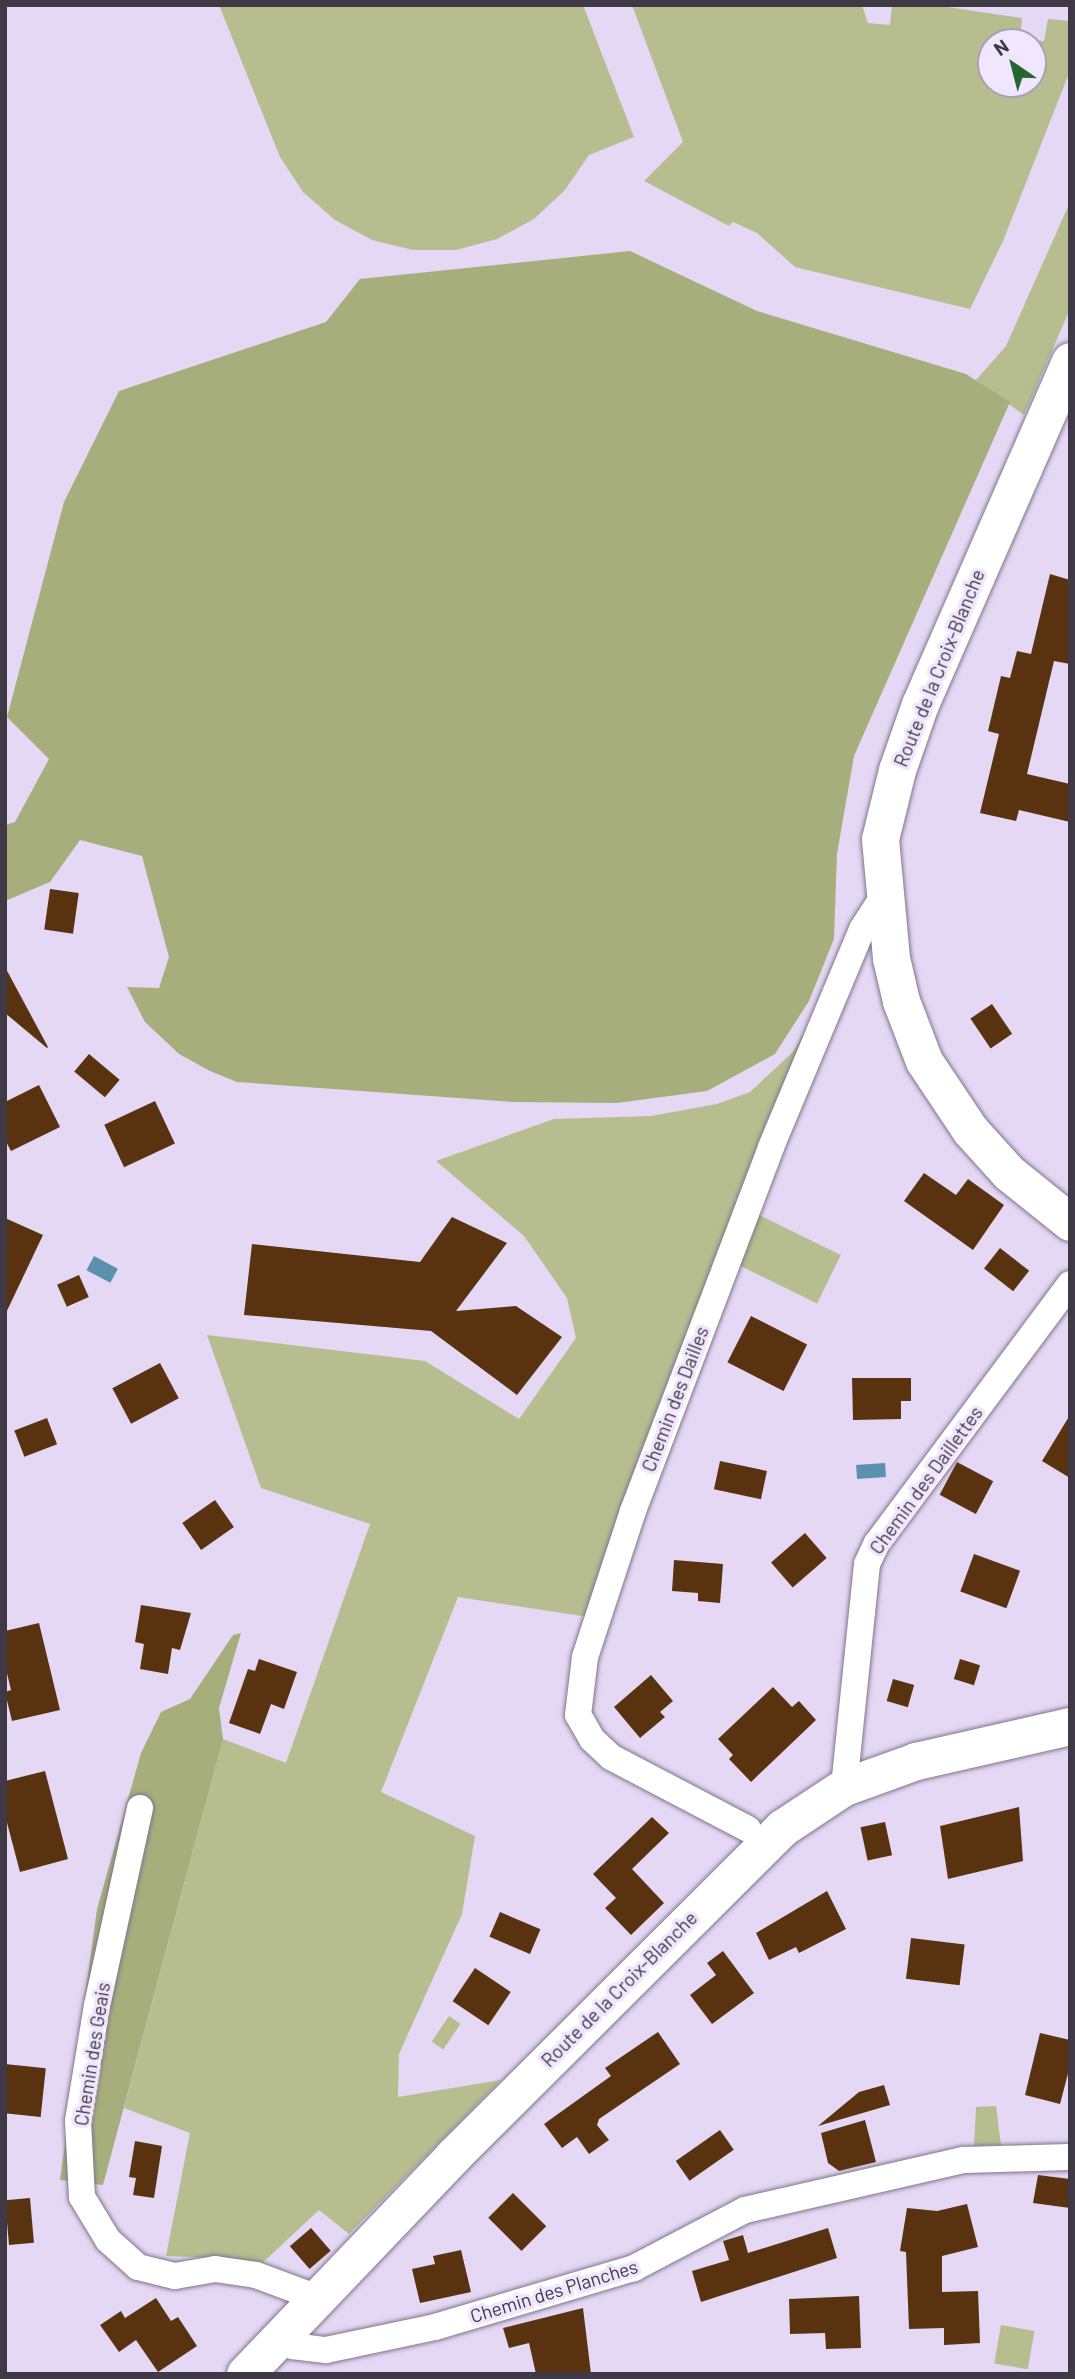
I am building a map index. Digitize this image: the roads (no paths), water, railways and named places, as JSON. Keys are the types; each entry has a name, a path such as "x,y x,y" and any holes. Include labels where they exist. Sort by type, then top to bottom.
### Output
{"street":[{"name":"Route de la Croix-Blanche","path":"1070,361 920,704 897,770 880,839 882,898 901,1001 924,1061 978,1139 1009,1173 1070,1222"},
{"name":"Chemin des Dailles","path":"748,1829 611,1757 592,1740 578,1715 585,1657 633,1511 771,1147 862,929 882,898"},
{"name":"Chemin des Daillettes","path":"844,1787 867,1564 877,1543 1070,1284"},
{"name":"Route de la Croix-Blanche","path":"245,2374 315,2297 782,1828 844,1787 916,1761 1070,1726"},
{"name":"Chemin des Geais","path":"140,1808 97,2005 78,2120 82,2197 108,2240 138,2267 175,2276 215,2269 257,2274 315,2297"},
{"name":"Chemin des Planches","path":"278,2335 292,2346 326,2350 435,2327 635,2268 745,2210 937,2164 1070,2157"}],"water":[{"path":"94,1256 118,1269 110,1283 86,1270"},
{"path":"885,1463 886,1477 857,1479 856,1465"}]}
